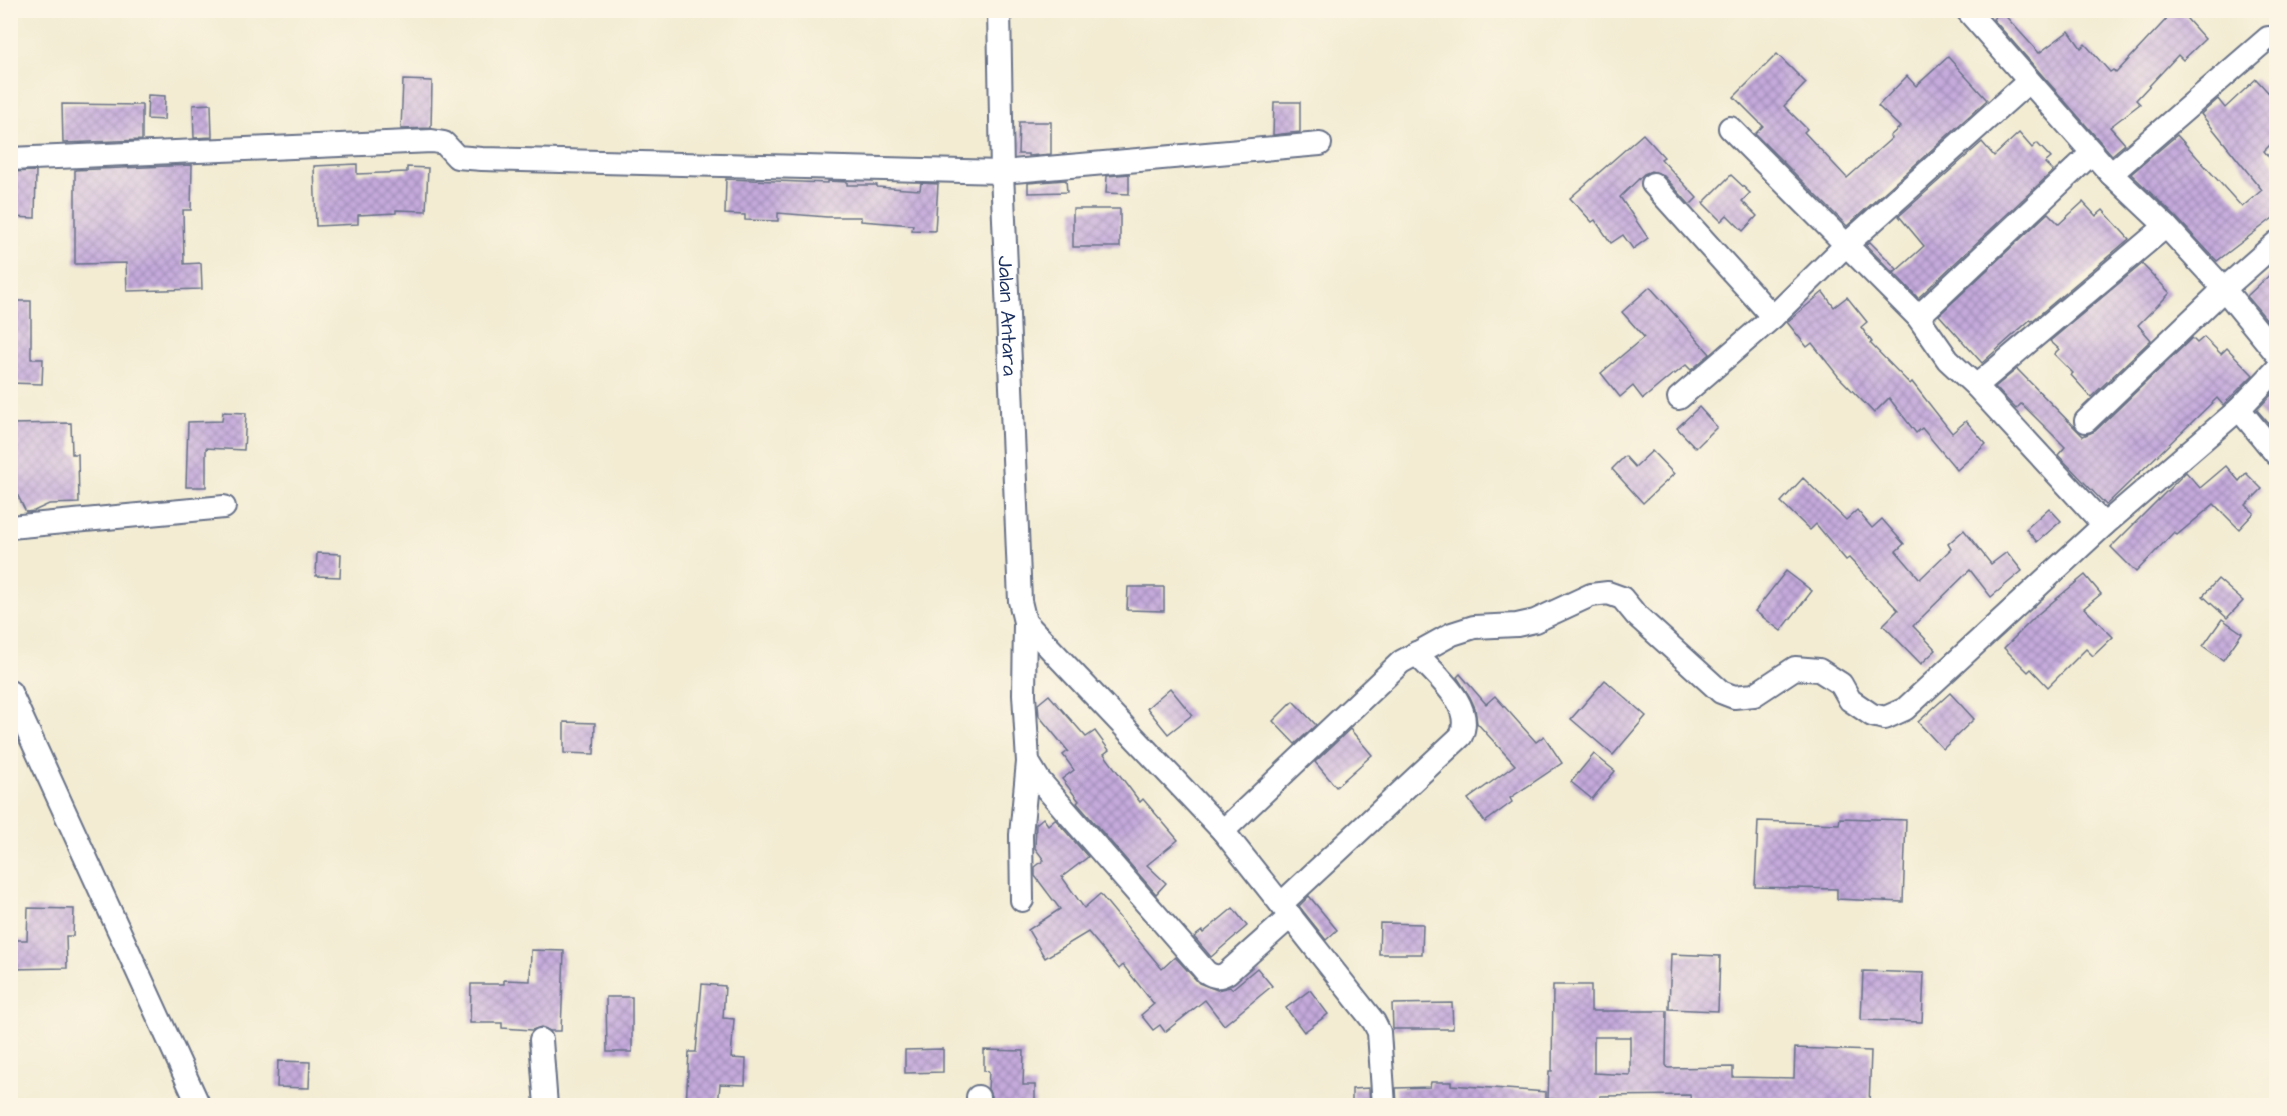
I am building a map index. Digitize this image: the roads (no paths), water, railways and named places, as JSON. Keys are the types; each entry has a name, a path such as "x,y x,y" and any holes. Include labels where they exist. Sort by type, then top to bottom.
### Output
{"street":[{"name":"Jalan Antara","path":"999,10 1002,172 1020,601 1025,622 1024,694 1028,762 1021,835 1022,900"},
{"path":"1967,10 2111,174 2166,226 2224,289 2277,353"},
{"path":"2111,174 2268,38 2277,38"},
{"path":"1679,398 1773,317 1846,245 2029,81"},
{"path":"1730,128 1918,317 1948,360 1976,386 2104,525"},
{"path":"10,159 432,141 444,143 456,157 482,159 1002,172 1320,144"},
{"path":"1918,317 2092,153"},
{"path":"1653,184 1773,317"},
{"path":"1976,386 2166,226"},
{"path":"2086,421 2224,289 2277,243"},
{"path":"1223,831 1401,662 1452,634 1474,627 1535,621 1591,595 1608,593 1622,598 1636,615 1721,693 1734,697 1754,695 1795,668 1819,670 1841,684 1850,700 1872,715 1885,718 1905,709 2104,525 2239,410 2277,370"},
{"path":"2239,410 2277,454"},
{"path":"10,527 224,507"},
{"path":"1025,622 1223,831 1374,1022 1379,1032 1384,1106"},
{"path":"1028,762 1039,780 1206,972 1214,977 1221,976 1227,973 1286,910 1461,736 1466,726 1460,702 1416,653"},
{"path":"10,692 199,1106"},
{"path":"542,1040 546,1106"}]}
